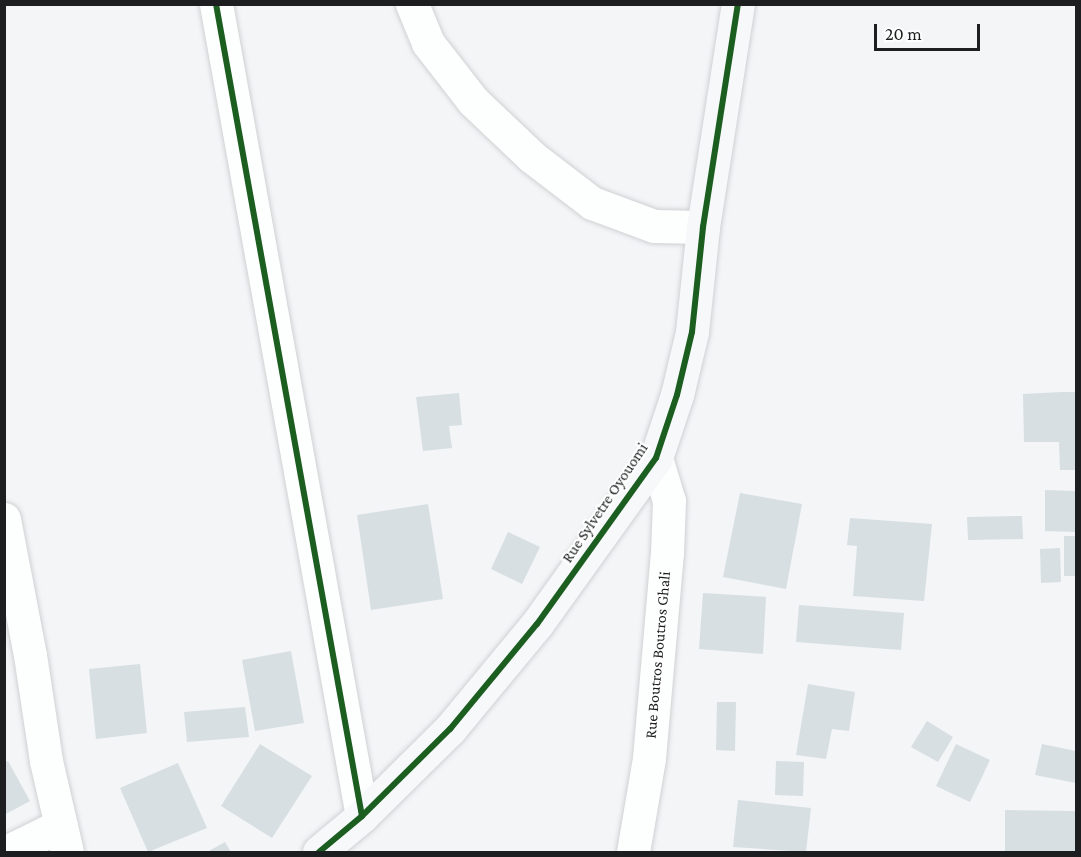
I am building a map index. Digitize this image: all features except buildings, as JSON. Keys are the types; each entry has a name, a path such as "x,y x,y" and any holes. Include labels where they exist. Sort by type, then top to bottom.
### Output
{"street":[{"path":"216,4 362,816"},
{"path":"412,4 428,43 473,100 549,171 592,203 654,226 703,227"},
{"name":"Rue Sylvetre Oyouomi","path":"319,852 362,816 450,729 543,615 656,458 677,394 692,332 703,227 738,4"},
{"name":"Rue Boutros Boutros Ghali","path":"633,852 649,758 667,552 669,501 656,458"},
{"path":"4,519 17,661 46,761 64,839 6,852"}],"cycle path":[{"path":"216,4 362,816"},
{"path":"319,852 362,816 450,729 537,624 656,458 677,395 692,332 703,227 738,4"}]}
